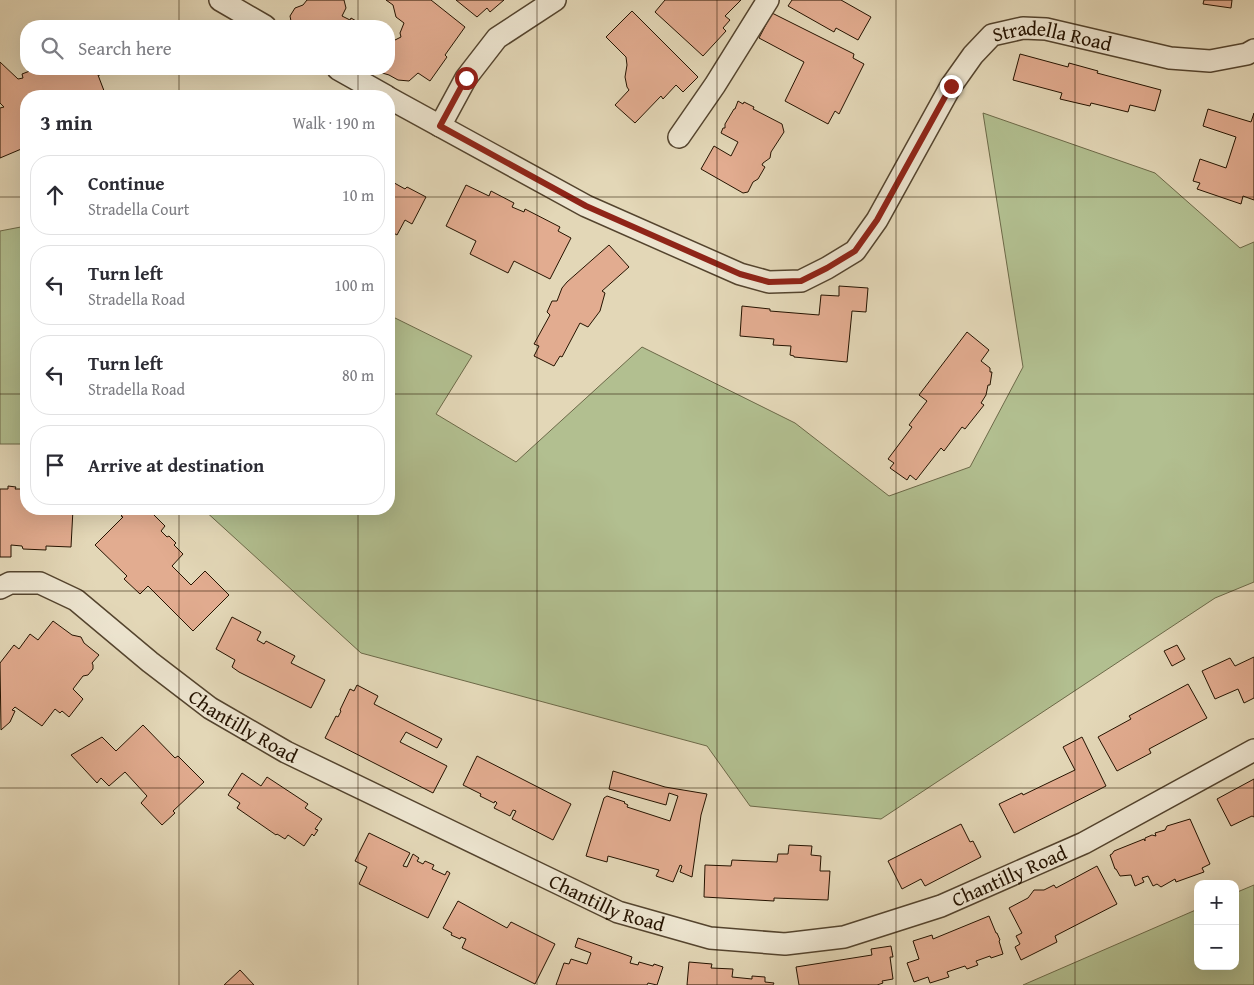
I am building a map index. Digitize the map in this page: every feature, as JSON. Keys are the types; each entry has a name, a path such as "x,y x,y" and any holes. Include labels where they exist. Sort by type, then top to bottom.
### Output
{"street":[{"path":"220,0 255,20"},
{"path":"440,126 466,78 497,38 555,0"},
{"path":"679,137 715,85 768,0"},
{"name":"Stradella Road","path":"395,101 586,206 740,274 769,282 801,281 855,251 877,220 951,86 973,55 992,35 1023,28 1046,29 1170,58 1210,61 1247,54 1254,50"},
{"name":"Stradella Road","path":"348,75 375,90"},
{"name":"Chantilly Road","path":"0,588 10,582 40,583 76,600 150,662 210,708 286,752 618,912 710,938 785,944 844,937 942,906 1084,843 1254,750"}],"green space":[{"path":"983,113 1155,173 1240,248 1254,242 1254,582 1215,598 881,819 750,806 707,746 361,653 210,515 395,515 395,318 472,356 436,414 516,462 642,347 795,423 889,496 970,467 1023,367"},
{"path":"20,227 20,444 0,444 0,231"},
{"path":"1254,885 1254,985 1023,985 1194,911 1194,970 1239,970 1239,891"}],"building":[{"path":"307,0 344,0 346,8 342,16 350,20 291,20 290,16 295,8 303,5"},
{"path":"386,0 431,0 465,27 445,55 447,57 430,81 418,73 409,81 398,80 389,75 395,75 395,40 401,37 400,33 404,23 396,17 393,5"},
{"path":"456,0 504,0 490,12 487,8 477,17"},
{"path":"665,0 741,0 725,16 730,20 723,28 726,31 703,56 655,12"},
{"path":"792,0 841,0 871,17 858,40 836,28 834,32 788,6"},
{"path":"1204,0 1232,0 1231,8 1203,4"},
{"path":"632,11 698,77 683,92 676,85 663,99 661,96 635,123 615,105 629,90 625,77 626,57 606,37"},
{"path":"772,13 854,54 853,58 864,64 839,114 835,111 828,124 785,101 804,62 759,38"},
{"path":"1020,54 1068,67 1069,63 1098,71 1097,73 1161,90 1155,111 1130,105 1128,112 1091,103 1090,106 1060,99 1062,93 1013,80"},
{"path":"0,62 18,79 23,78 22,75 98,75 104,90 20,90 20,150 0,158 0,108 4,107 0,103"},
{"path":"738,101 754,107 753,109 782,124 784,132 771,152 770,158 763,163 762,165 765,167 758,179 753,182 748,192 743,193 701,169 714,146 731,156 738,142 721,133"},
{"path":"1208,109 1251,122 1254,113 1254,200 1243,196 1241,204 1197,189 1200,183 1193,181 1200,159 1226,168 1236,137 1203,126"},
{"path":"395,183 405,189 407,187 426,197 412,224 405,220 397,235 395,234"},
{"path":"466,185 489,196 491,191 514,203 512,207 524,212 525,209 560,227 558,231 571,238 550,279 514,261 508,273 470,254 476,241 446,226"},
{"path":"609,245 629,267 602,291 605,293 600,311 588,327 580,323 562,357 560,356 554,366 534,356 539,346 534,344 550,315 547,312 552,301 557,301 562,288 567,282"},
{"path":"839,286 868,288 866,312 852,311 847,362 794,357 790,355 791,346 773,345 774,339 740,336 742,306 770,309 770,311 819,315 821,295 839,296"},
{"path":"967,332 989,350 981,361 992,372 990,385 988,385 986,395 981,403 984,405 965,429 962,427 944,451 941,448 916,480 910,475 907,480 890,468 894,463 888,459 912,427 909,425 927,401 919,395"},
{"path":"8,486 20,489 20,515 73,515 71,547 46,546 46,550 23,549 22,546 11,545 11,557 0,557 0,489 8,489"},
{"path":"154,515 165,526 161,531 176,543 174,545 183,554 172,566 191,585 205,571 229,595 193,631 148,586 140,594 124,579 127,576 95,545 123,517 121,516"},
{"path":"232,617 261,632 257,640 264,644 266,641 295,656 291,663 325,680 311,708 239,672 232,667 235,660 216,649"},
{"path":"53,621 72,635 81,637 84,643 99,655 92,663 93,669 88,675 83,676 73,689 83,699 69,717 62,711 60,713 55,709 42,726 15,707 12,710 15,711 10,722 1,730 0,663 14,645 19,649 30,634 38,640"},
{"path":"1177,645 1185,659 1172,666 1164,651"},
{"path":"1254,657 1254,698 1244,703 1238,689 1215,699 1202,671 1230,658 1235,666"},
{"path":"1188,684 1207,718 1149,749 1151,753 1117,771 1098,737 1131,719 1129,716"},
{"path":"357,685 378,696 374,704 442,739 437,748 406,732 400,742 447,766 433,793 325,738 336,716 338,717 350,689 354,691"},
{"path":"143,725 175,758 178,756 204,782 173,811 175,813 162,825 141,803 147,796 125,772 109,786 101,778 97,783 71,755 102,737 116,751"},
{"path":"1082,737 1106,786 1014,833 999,804 1022,793 1023,795 1075,770 1063,747"},
{"path":"477,756 571,804 553,840 512,819 516,811 513,810 510,816 494,808 497,803 495,801 494,803 480,796 481,794 463,785"},
{"path":"613,771 665,787 707,794 701,815 692,877 680,872 682,866 680,865 673,882 656,876 659,870 608,856 607,862 586,856 604,798 607,796 625,802 628,805 627,807 670,821 678,796 669,793 666,805 609,789"},
{"path":"242,773 261,786 267,777 308,804 305,808 322,819 315,829 318,830 314,836 312,834 304,846 288,835 285,839 276,835 237,808 240,803 228,795"},
{"path":"1254,779 1254,817 1252,816 1231,826 1217,799"},
{"path":"1190,819 1210,864 1202,868 1204,872 1176,882 1175,879 1161,887 1157,884 1153,886 1148,876 1142,878 1144,882 1135,886 1131,875 1120,876 1115,869 1110,855 1114,851 1144,839 1145,841 1145,838 1152,835 1156,836 1155,833 1165,830 1167,826"},
{"path":"961,824 970,842 973,841 981,857 925,886 921,879 902,889 888,861"},
{"path":"369,833 410,853 403,866 407,867 413,854 419,858 417,861 423,864 425,861 434,865 432,869 445,875 447,871 450,873 428,918 359,884 367,867 355,861"},
{"path":"789,845 812,846 811,855 821,856 820,871 830,871 828,900 774,898 774,901 704,897 705,865 731,866 732,860 777,862 778,854 788,854"},
{"path":"1097,866 1117,904 1055,936 1057,942 1021,960 1015,947 1020,944 1016,936 1022,933 1009,908 1028,898 1034,890 1044,890 1054,885 1056,888"},
{"path":"458,901 507,928 511,922 555,944 535,984 462,948 466,939 461,937 460,939 451,935 452,933 443,928"},
{"path":"989,916 1000,940 1003,954 976,961 978,965 967,969 965,966 947,972 949,977 930,983 928,977 914,982 907,963 919,959 913,941 932,935 933,939"},
{"path":"578,938 632,957 630,963 638,965 639,962 663,967 657,985 648,983 647,985 556,985 564,963 569,964 571,959 587,964 591,953 575,947"},
{"path":"891,946 893,957 890,957 893,979 882,981 883,983 877,985 799,985 796,967 872,955 871,949"},
{"path":"689,962 712,964 711,968 733,969 732,977 752,979 752,976 765,977 765,982 774,983 773,985 687,985"},
{"path":"240,970 254,985 224,985"}],"route":[{"path":"466,78 440,126 586,206 740,274 769,282 801,281 855,251 877,220 951,86"}]}
